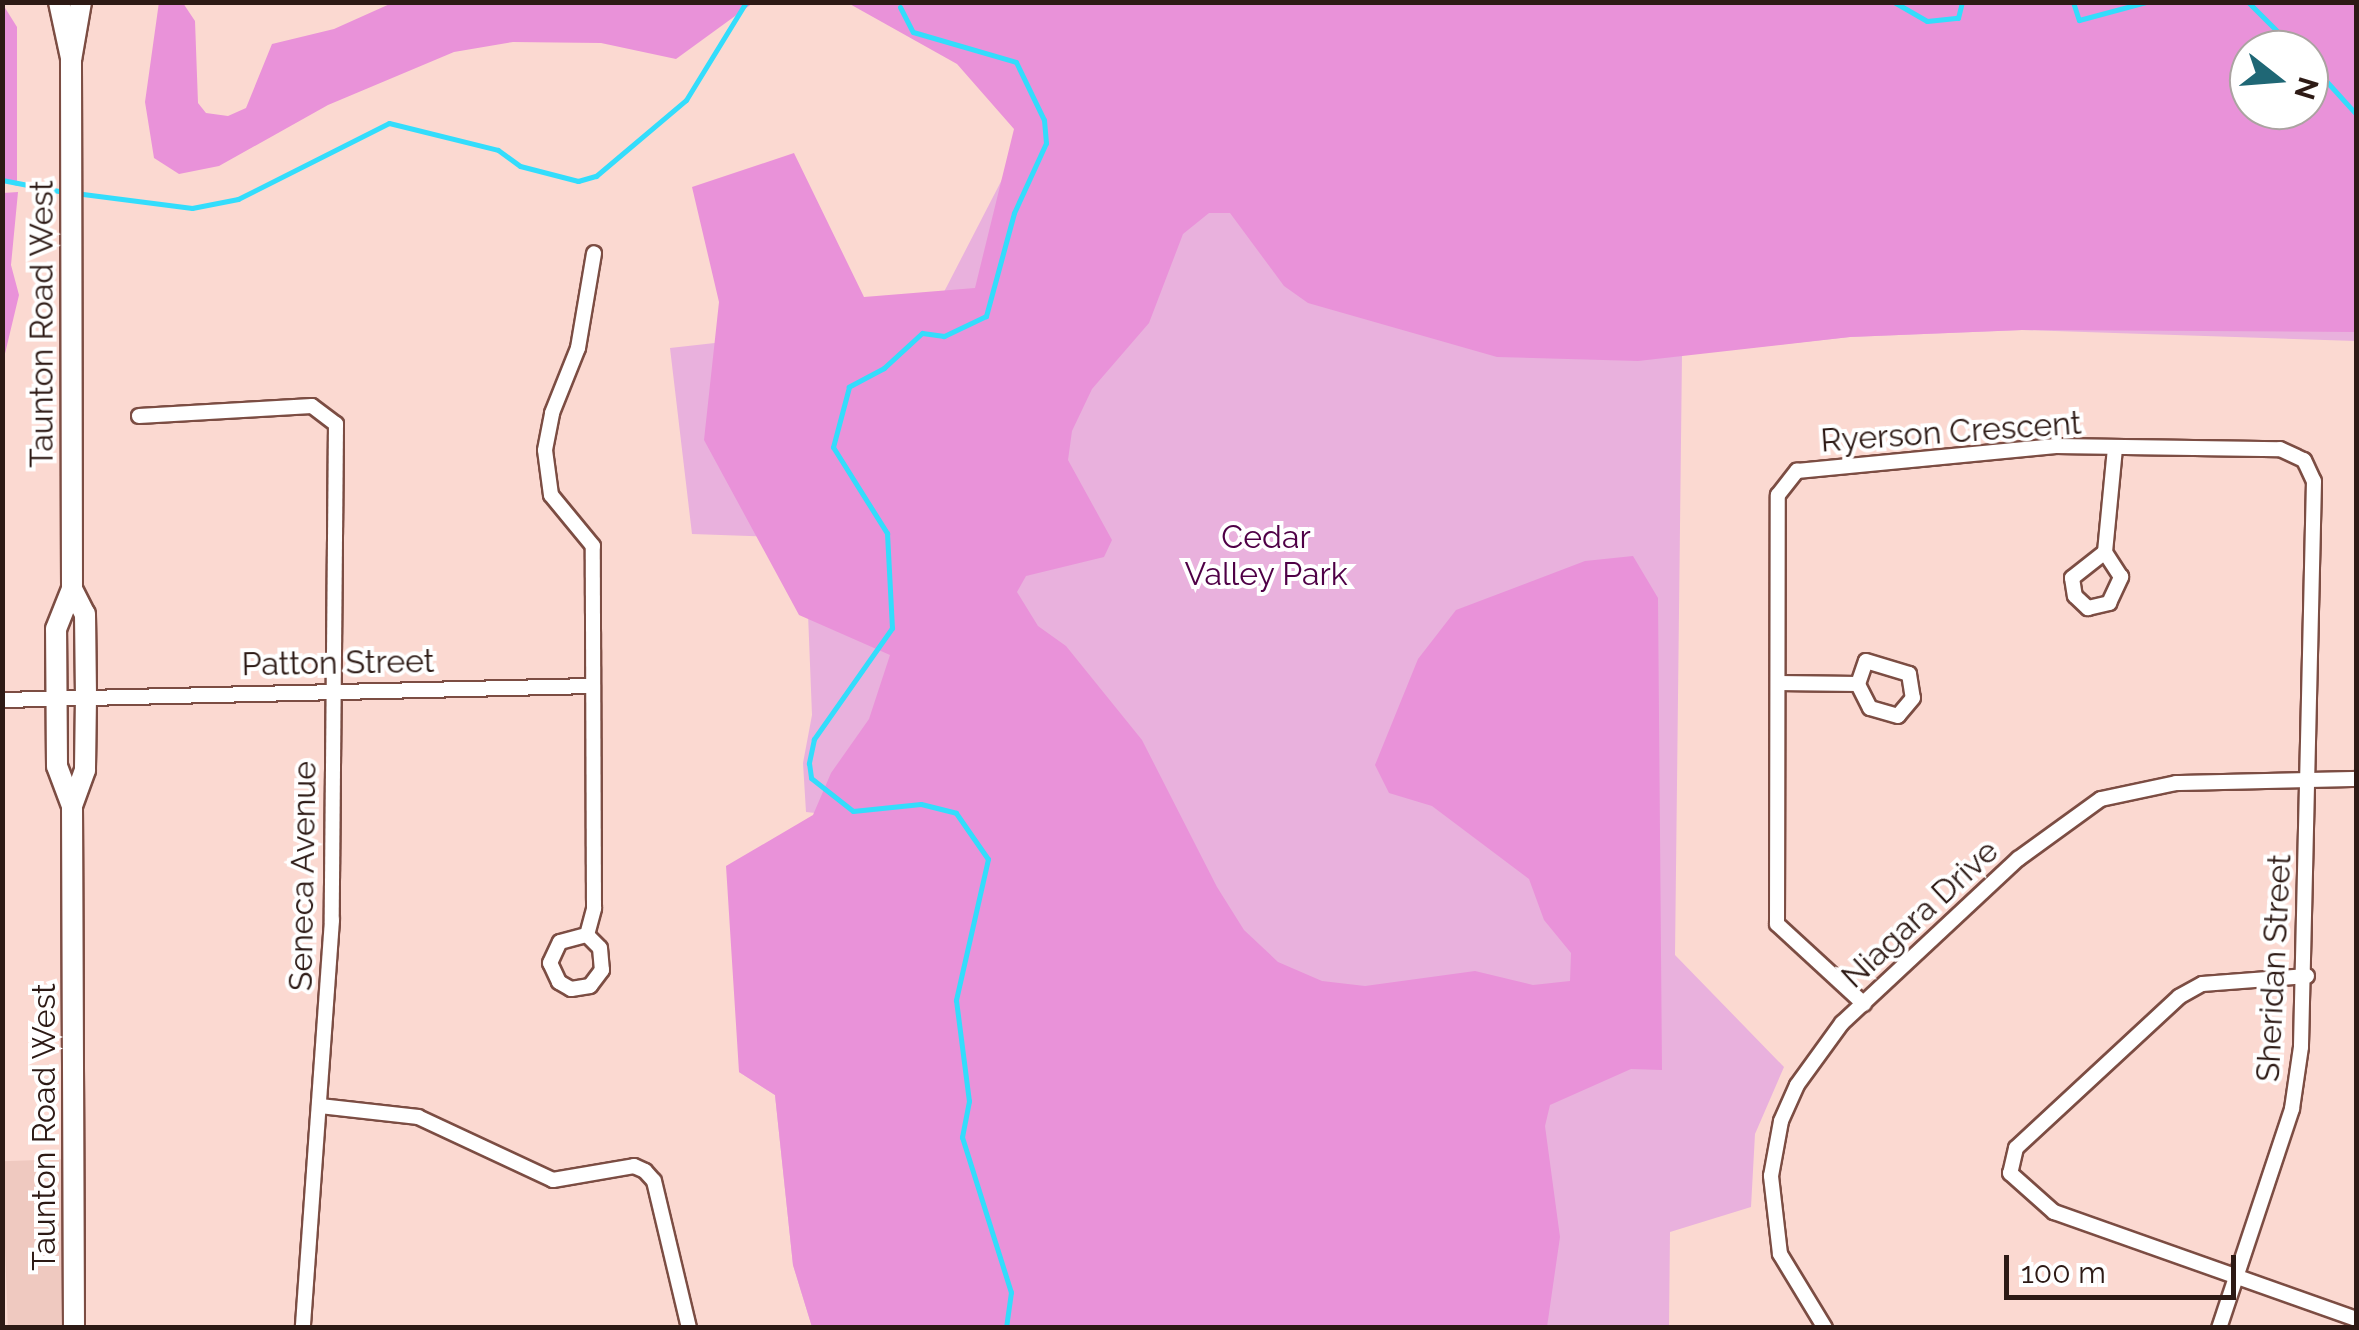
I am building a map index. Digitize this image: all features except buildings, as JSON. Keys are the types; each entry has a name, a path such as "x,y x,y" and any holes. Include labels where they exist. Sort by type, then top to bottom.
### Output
{"main road":[{"name":"Taunton Road West","path":"60,2 72,60"},
{"name":"Taunton Road West","path":"74,1328 72,806 58,766 56,629 72,588 72,60 81,2"},
{"name":"Taunton Road West","path":"72,588 86,614 85,770 72,806"}],"street":[{"path":"587,935 594,908 593,546 551,495 545,473 552,413 578,348 594,253"},
{"name":"Seneca Avenue","path":"139,416 312,406 336,424 332,920 302,1328"},
{"name":"Ryerson Crescent","path":"1864,1004 1777,924 1778,495 1797,471 2056,446 2280,449 2304,460 2314,481 2309,779"},
{"path":"2105,552 2115,448"},
{"path":"1866,661 1890,667 1909,674 1913,698 1898,716 1870,708 1858,684 1866,661"},
{"path":"1778,683 1858,684"},
{"name":"Patton Street","path":"2,700 592,686"},
{"name":"Sheridan Street","path":"2219,1328 2292,1108 2307,976 2309,779"},
{"name":"Niagara Drive","path":"1825,1328 1780,1254 1772,1202 1773,1148 1800,1079 1864,1004 2018,858 2101,798 2176,783 2356,779"},
{"path":"2307,976 2202,984 2180,997 2016,1148 2010,1173 2054,1212 2239,1273 2356,1320"},
{"path":"320,1106 418,1117 553,1180 634,1166 645,1171 654,1180 689,1328"}],"shaded area":[{"path":"159,2 183,3 195,21 198,103 206,113 228,116 246,108 272,44 334,29 392,3 753,3 676,59 601,43 513,42 454,52 328,105 219,166 179,174 154,158 145,102"},
{"path":"2,3 17,27 17,186 3,181"},
{"name":"Cedar Valley Park","path":"848,3 2356,3 2356,332 2022,330 1850,337 1638,361 1497,357 1308,303 1284,286 1230,213 1209,213 1183,234 1149,323 1092,389 1072,431 1068,460 1112,540 1104,557 1026,576 1017,592 1038,626 1066,646 1142,740 1217,887 1244,930 1278,962 1322,981 1365,986 1475,971 1533,985 1570,981 1571,953 1544,920 1529,879 1432,806 1389,793 1375,765 1418,659 1456,610 1585,561 1633,556 1658,598 1662,1070 1631,1069 1550,1105 1545,1126 1560,1237 1547,1327 812,1327 793,1265 775,1095 739,1072 726,866 813,815 831,773 869,719 890,655 799,615 704,440 719,302 692,187 794,153 864,297 975,288 1014,129 957,64"},
{"path":"18,192 11,265 19,295 3,362 3,193"},
{"path":"70,1159 76,1327 8,1328 2,1161"}],"green space":[{"name":"Cedar Valley Park","path":"2356,3 2356,341 2022,330 1850,337 1682,355 1675,955 1784,1067 1755,1134 1751,1207 1670,1232 1669,1327 812,1327 793,1265 775,1095 739,1072 862,818 806,812 803,763 812,715 805,538 692,534 670,348 930,319 1026,133"}],"waterway":[{"path":"75,193 192,208 238,199 389,123 498,150 520,166 578,181 596,176 686,100 746,2"},
{"path":"879,2 924,2"},
{"path":"1894,2 1927,21 1958,18 1962,2"},
{"path":"2073,2 2079,20 2146,2"},
{"path":"2248,2 2276,30"},
{"path":"900,7 913,32 1016,62 1044,120 1046,143 1014,213 986,316 944,336 922,333 884,368 849,387 833,447 887,533 892,628 814,739 809,763 811,778 853,811 921,804 956,813 988,859 956,1000 969,1101 962,1137 1011,1292 1006,1328"},
{"path":"2329,84 2356,114"},
{"path":"2,180 64,192"}]}
